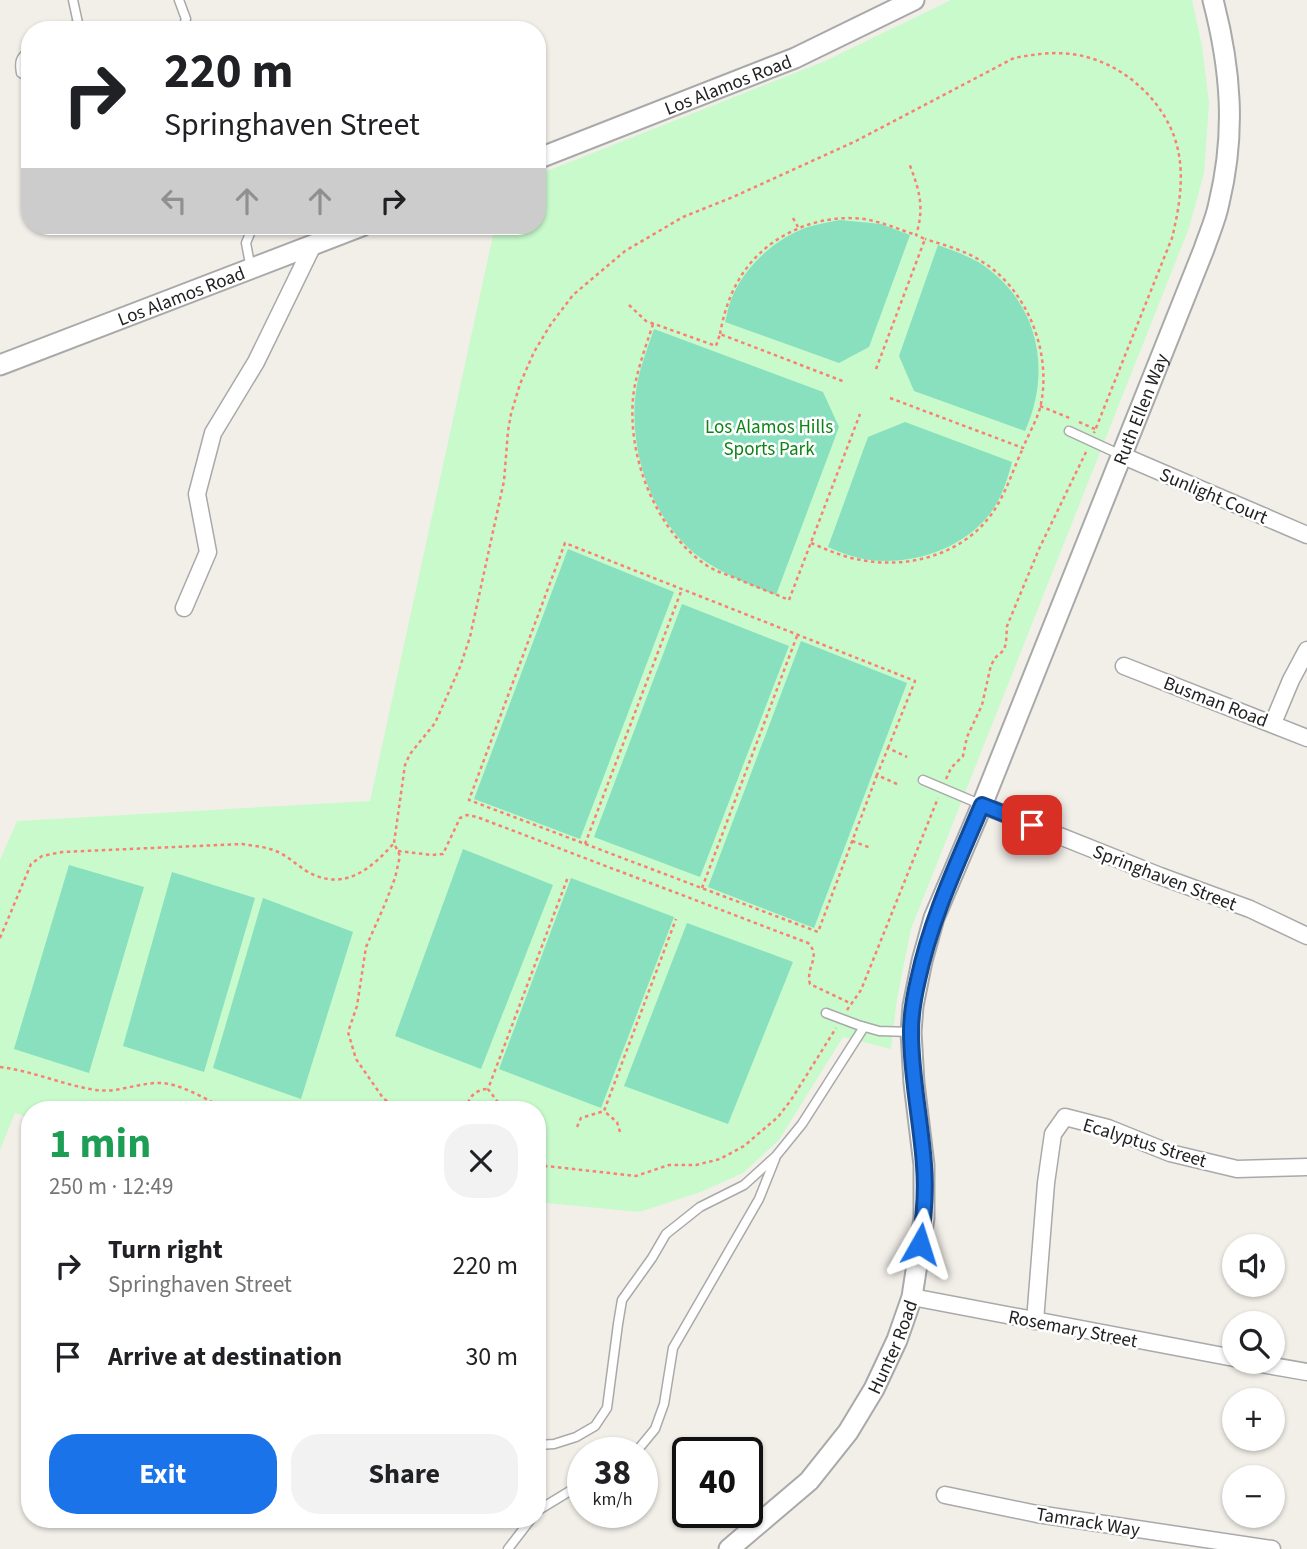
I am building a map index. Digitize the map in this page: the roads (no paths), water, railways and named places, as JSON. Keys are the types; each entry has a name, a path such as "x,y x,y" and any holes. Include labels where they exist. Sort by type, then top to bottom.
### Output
{"street":[{"name":"Los Alamos Road","path":"546,155 795,58 914,0"},
{"name":"Ruth Ellen Way","path":"982,805 1204,249 1219,205 1228,159 1230,109 1227,66 1213,0"},
{"name":"Los Alamos Road","path":"0,365 339,235"},
{"path":"184,608 208,552 197,494 213,433 256,362 313,245"},
{"name":"Sunlight Court","path":"1121,455 1307,535"},
{"path":"1273,723 1307,650"},
{"name":"Busman Road","path":"1124,666 1307,738"},
{"name":"Springhaven Street","path":"982,805 1250,909 1307,936"},
{"name":"Hunter Road","path":"729,1549 809,1480 848,1432 874,1389 897,1340 912,1297 924,1218 924,1165 911,1032 913,1006 934,918 982,805"},
{"name":"Ecalyptus Street","path":"1035,1321 1049,1158 1053,1134 1065,1117 1108,1128 1170,1153 1237,1169 1307,1167"},
{"name":"Rosemary Street","path":"912,1297 1222,1357"},
{"path":"1285,1368 1307,1372"},
{"name":"Tamrack Way","path":"945,1495 1037,1514 1272,1549"}],"lane":[{"path":"73,0 77,21"},
{"path":"179,0 185,21"},
{"path":"249,235 246,243 251,269"},
{"path":"1069,431 1121,455"},
{"path":"923,780 982,805"},
{"path":"826,1013 879,1031 911,1032"},
{"path":"546,1444 576,1437 595,1426 607,1408 622,1300 666,1234 700,1207 744,1185 776,1156 802,1124 864,1027"},
{"path":"648,1437 655,1429 664,1404 674,1348 759,1199 776,1156"},
{"path":"546,1506 567,1493"},
{"path":"508,1549 524,1528"}],"park label":[{"name":"Los Alamos Hills Sports Park","path":"769,437"}]}
